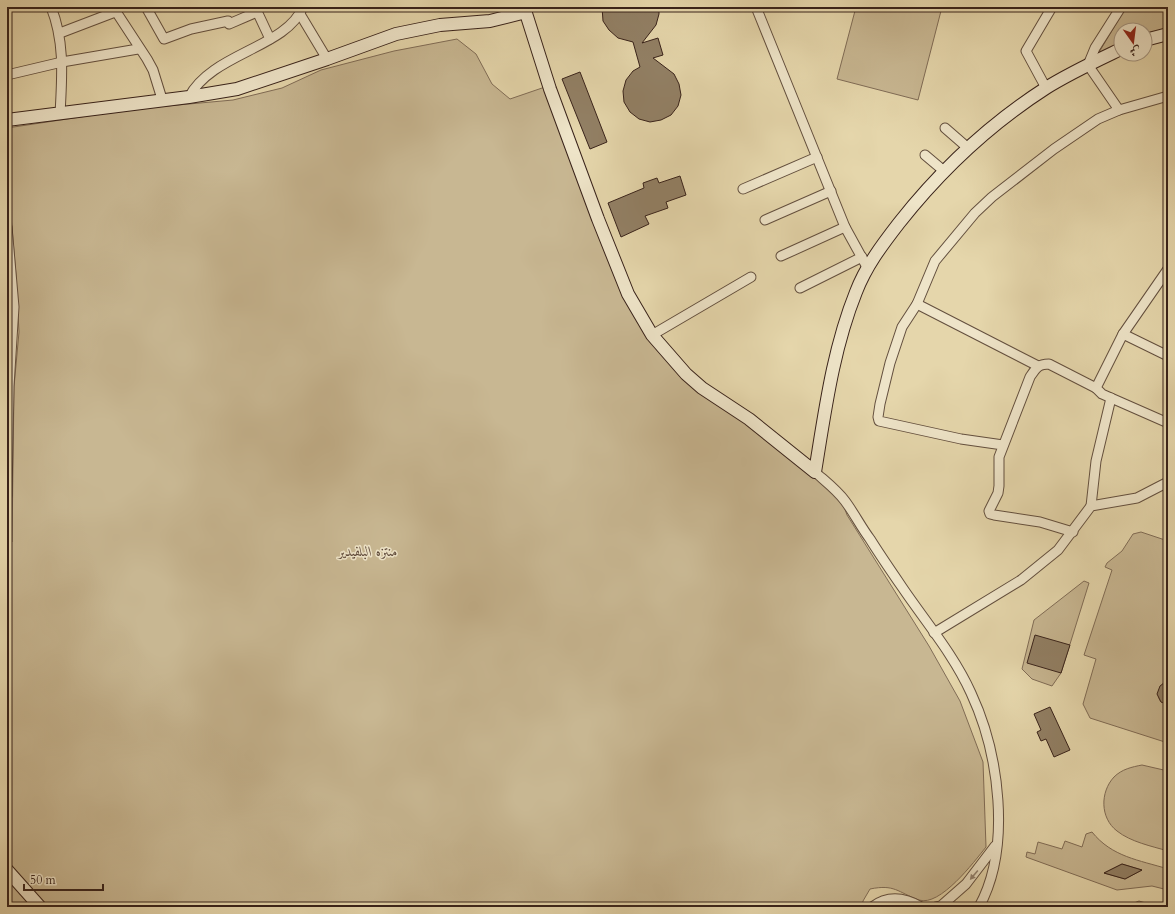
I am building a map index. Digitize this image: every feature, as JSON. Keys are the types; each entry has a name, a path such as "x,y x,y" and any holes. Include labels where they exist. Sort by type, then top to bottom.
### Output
{"street":[{"path":"51,7 60,33 62,62 60,114"},
{"path":"146,7 164,39 191,29 228,20 229,24 256,9 270,38"},
{"path":"756,7 786,86 818,157 845,227 864,262"},
{"path":"1046,88 1026,50 1052,7"},
{"path":"1088,64 1095,48 1121,7"},
{"path":"60,33 114,10 153,70 162,99"},
{"path":"189,97 196,85 203,79 246,51 292,25 302,10 327,60"},
{"path":"7,120 162,99 189,97 237,89 327,60 396,34 459,22 490,21 525,10 550,89 598,219 628,294 652,335 686,374 702,388 749,419 815,472 844,500 954,663 971,693 985,728 993,764 997,800 997,843 993,867 985,895 979,907"},
{"path":"1153,38 1168,34"},
{"path":"7,75 62,62 138,49"},
{"path":"815,472 827,400 839,347 864,262 944,171 968,148 1046,88 1088,64 1113,53"},
{"path":"1088,64 1119,110"},
{"path":"1003,445 961,439 884,423 878,419 890,363 902,327 917,304 935,261 975,214 992,197 1054,149 1098,119 1119,110 1168,96"},
{"path":"945,128 968,148"},
{"path":"925,155 944,171"},
{"path":"743,189 818,157"},
{"path":"765,220 831,191"},
{"path":"7,227 14,329 9,386 7,496"},
{"path":"781,256 845,227"},
{"path":"800,288 864,262"},
{"path":"1096,388 1123,334 1168,269"},
{"path":"652,335 751,277"},
{"path":"917,304 1038,366"},
{"path":"1123,334 1168,356"},
{"path":"1073,532 1040,522 990,514 989,511 998,493 999,457 1003,445 1030,377 1038,366 1041,364 1049,364 1096,388 1102,394 1168,423"},
{"path":"934,633 1021,580 1058,550 1073,532 1091,506 1096,461 1111,398"},
{"path":"1091,506 1137,498 1168,482"},
{"path":"936,907 941,906 966,884 997,843"},
{"path":"7,870 37,905"},
{"path":"872,907 885,899 897,898 921,907"}],"green space":[{"path":"856,7 942,7 918,100 837,79"},
{"path":"1126,7 1168,7 1168,30 1153,35 1153,22 1117,22"},
{"path":"1113,29 1113,51 1095,59"},
{"name":"منتزه البلفيدير","path":"457,39 476,54 492,84 510,99 545,87 626,294 681,370 841,498 847,515 929,646 960,701 983,762 986,847 956,882 937,897 927,900 919,900 891,888 885,887 870,889 863,901 862,907 7,907 7,544 12,542 14,387 19,332 7,169 7,128 134,109 233,100 282,88 321,70 394,51"},
{"path":"1141,532 1168,541 1168,674 1160,688 1158,695 1161,702 1168,704 1168,743 1090,718 1083,704 1096,659 1084,655 1112,570 1105,567 1107,563 1122,551 1133,534"},
{"path":"1084,581 1089,583 1061,673 1052,686 1032,679 1022,669 1034,620"},
{"path":"1142,765 1168,771 1168,851 1128,838 1111,826 1107,819 1104,797 1109,783 1117,774 1124,770"},
{"path":"1092,832 1108,847 1117,852 1136,860 1168,869 1168,890 1152,886 1117,890 1026,857 1027,852 1035,854 1038,842 1062,849 1065,841 1082,847 1086,834","holes":["1122,864 1142,870 1125,879 1104,873"]},
{"path":"1139,901 1159,907 1124,907"}],"building":[{"path":"602,7 659,7 656,25 642,43 658,38 663,55 653,58 674,74 679,84 681,95 678,106 671,115 661,120 650,122 639,119 630,112 624,102 623,91 626,80 633,71 640,67 633,42 618,38 609,30 603,21"},
{"path":"580,72 607,142 590,149 562,79"},
{"path":"680,176 686,195 666,202 668,208 645,216 649,224 621,237 608,203 644,188 643,183 657,178 659,183"},
{"path":"1035,635 1070,645 1061,673 1027,663"},
{"path":"1168,680 1168,705 1161,702 1157,694 1160,686"},
{"path":"1050,707 1070,750 1054,757 1046,739 1041,741 1037,732 1041,730 1034,714"},
{"path":"1122,864 1142,870 1125,879 1104,873"}]}
